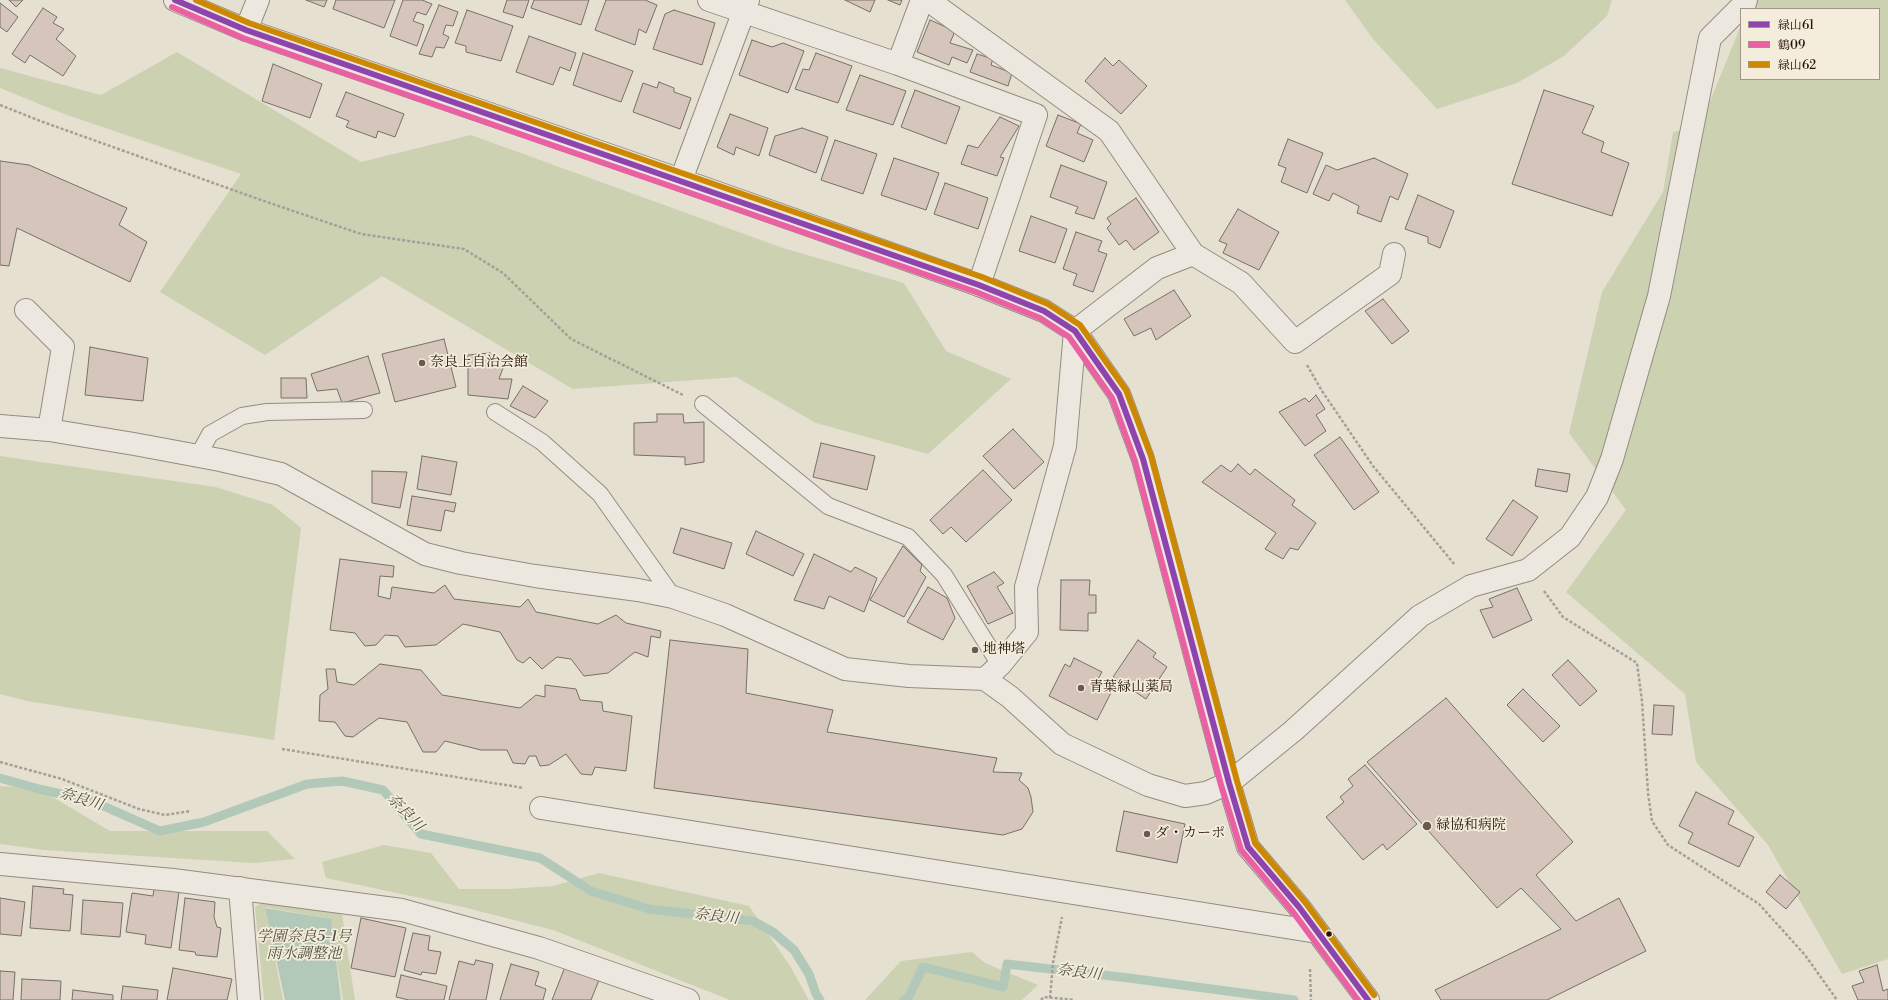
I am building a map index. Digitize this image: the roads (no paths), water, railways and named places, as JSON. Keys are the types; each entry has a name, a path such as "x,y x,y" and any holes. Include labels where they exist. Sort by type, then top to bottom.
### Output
{"street":[{"path":"175,0 246,30 681,180 979,285 1044,311 1075,331 1119,394 1143,459 1229,783 1248,846 1299,907 1368,1000"},
{"path":"246,30 258,0"},
{"path":"710,0 746,6 1036,115 979,285"},
{"path":"898,64 922,0"},
{"path":"928,0 1109,131 1193,254 1240,283 1294,342 1390,274 1394,254"},
{"path":"992,672 1010,696 1062,744 1148,785 1185,796 1206,793 1229,783 1293,731 1420,616 1472,586 1528,570 1570,537 1597,497 1612,459 1659,296 1710,38 1745,3 1746,0"},
{"path":"681,180 746,6"},
{"path":"0,426 49,430 198,456 281,474 425,554 461,563 535,576 638,590 673,597 725,615 845,669 908,676 992,672 1027,632 1026,587 1065,446 1075,331 1157,268 1193,254"},
{"path":"26,310 63,347 49,430"},
{"path":"541,808 1317,932"},
{"path":"0,864 240,888 402,910 539,948 688,1000"},
{"path":"240,888 249,1000"}],"lane":[{"path":"703,404 828,506 908,537 944,575 992,672"},
{"path":"198,456 210,434 242,416 267,412 364,410"},
{"path":"495,412 542,442 600,494 673,597"}],"water":[{"name":"学園奈良5-1号 雨水調整池","path":"265,908 331,919 341,1000 285,1000"}],"waterway":[{"name":"奈良川","path":"0,778 39,789 92,801 160,831 204,822 307,784 342,781 383,790 421,834 540,858 591,891 649,909 753,921 773,932 794,950 809,974 816,994 820,1000"},
{"name":"奈良川","path":"904,1000 908,998 923,967 1003,987 1007,964 1129,978 1294,1000"}],"place":[{"name":"奈良上自治会館","path":"422,363"},
{"name":"地神塔","path":"975,650"},
{"name":"青葉緑山薬局","path":"1081,688"},
{"name":"緑協和病院","path":"1427,826"},
{"name":"ダ・カーポ","path":"1147,834"}]}
